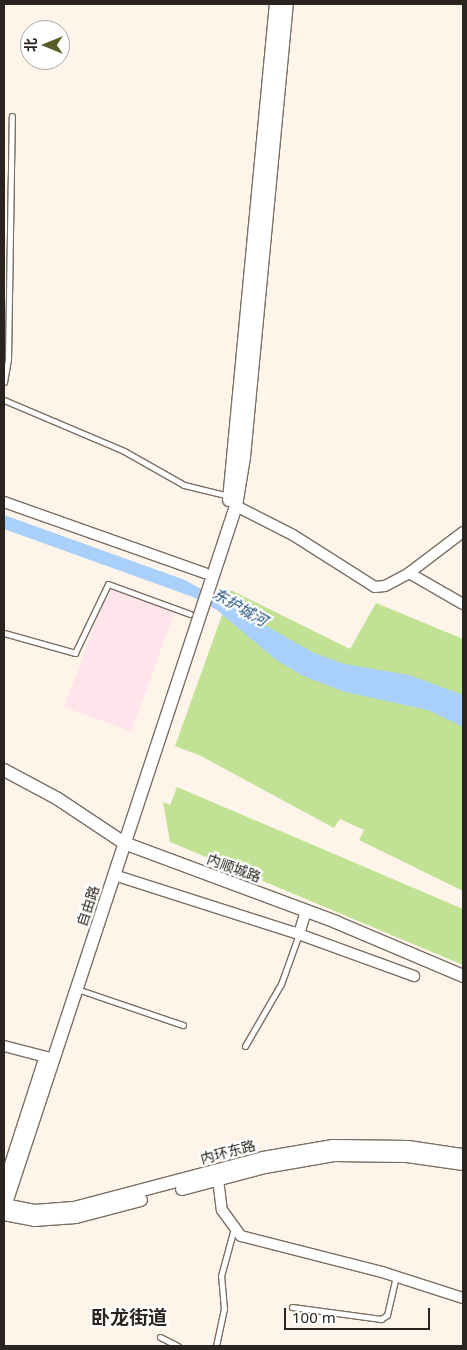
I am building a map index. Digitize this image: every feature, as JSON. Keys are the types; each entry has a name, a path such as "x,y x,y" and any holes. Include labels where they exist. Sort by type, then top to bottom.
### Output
{"street":[{"path":"233,501 276,4"},
{"path":"233,501 246,438 287,4"},
{"path":"233,501 293,535 375,587 385,586 409,573 463,532"},
{"name":"自由路","path":"5,1208 50,1058 194,611 233,501"},
{"path":"4,502 206,578"},
{"path":"409,573 463,604"},
{"name":"内顺城路","path":"4,770 58,799 120,841 306,911 463,976"},
{"name":"自由路","path":"4,1186 77,989 114,875 120,841"},
{"path":"114,875 299,934 414,976"},
{"path":"299,934 306,911"},
{"path":"4,1046 50,1058"},
{"name":"内环东路","path":"5,1208 34,1211 74,1208 263,1158 334,1146 408,1147 463,1155"},
{"name":"内环东路","path":"5,1208 34,1220 76,1217 265,1167 334,1155 407,1156 463,1164"},
{"path":"218,1179 222,1210 241,1236 396,1276 463,1298"}],"lane":[{"path":"4,382 8,360 6,273 12,116"},
{"path":"4,169 11,169"},
{"path":"4,400 124,451 184,485 233,501"},
{"path":"4,633 75,653 108,584 194,611"},
{"path":"245,1046 281,984 299,934"},
{"path":"77,989 183,1025"},
{"path":"216,1346 224,1309 221,1276 234,1228"},
{"path":"292,1307 384,1318 396,1276"},
{"path":"160,1337 178,1346"}],"shaded area":[{"path":"108,588 175,612 131,732 65,707"}],"green space":[{"path":"231,590 350,649 376,603 463,639 463,891 359,840 364,830 340,819 334,828 201,756 175,746"},
{"path":"177,787 463,909 463,965 170,842 163,802 170,805"}],"water":[{"path":"4,515 185,580 314,653 345,664 409,675 463,695 463,727 428,710 345,692 303,676 276,660 217,610 193,597 4,529"}],"district":[{"name":"卧龙街道","path":"129,1318"}],"water label":[{"name":"东护城河","path":"240,607"}]}
